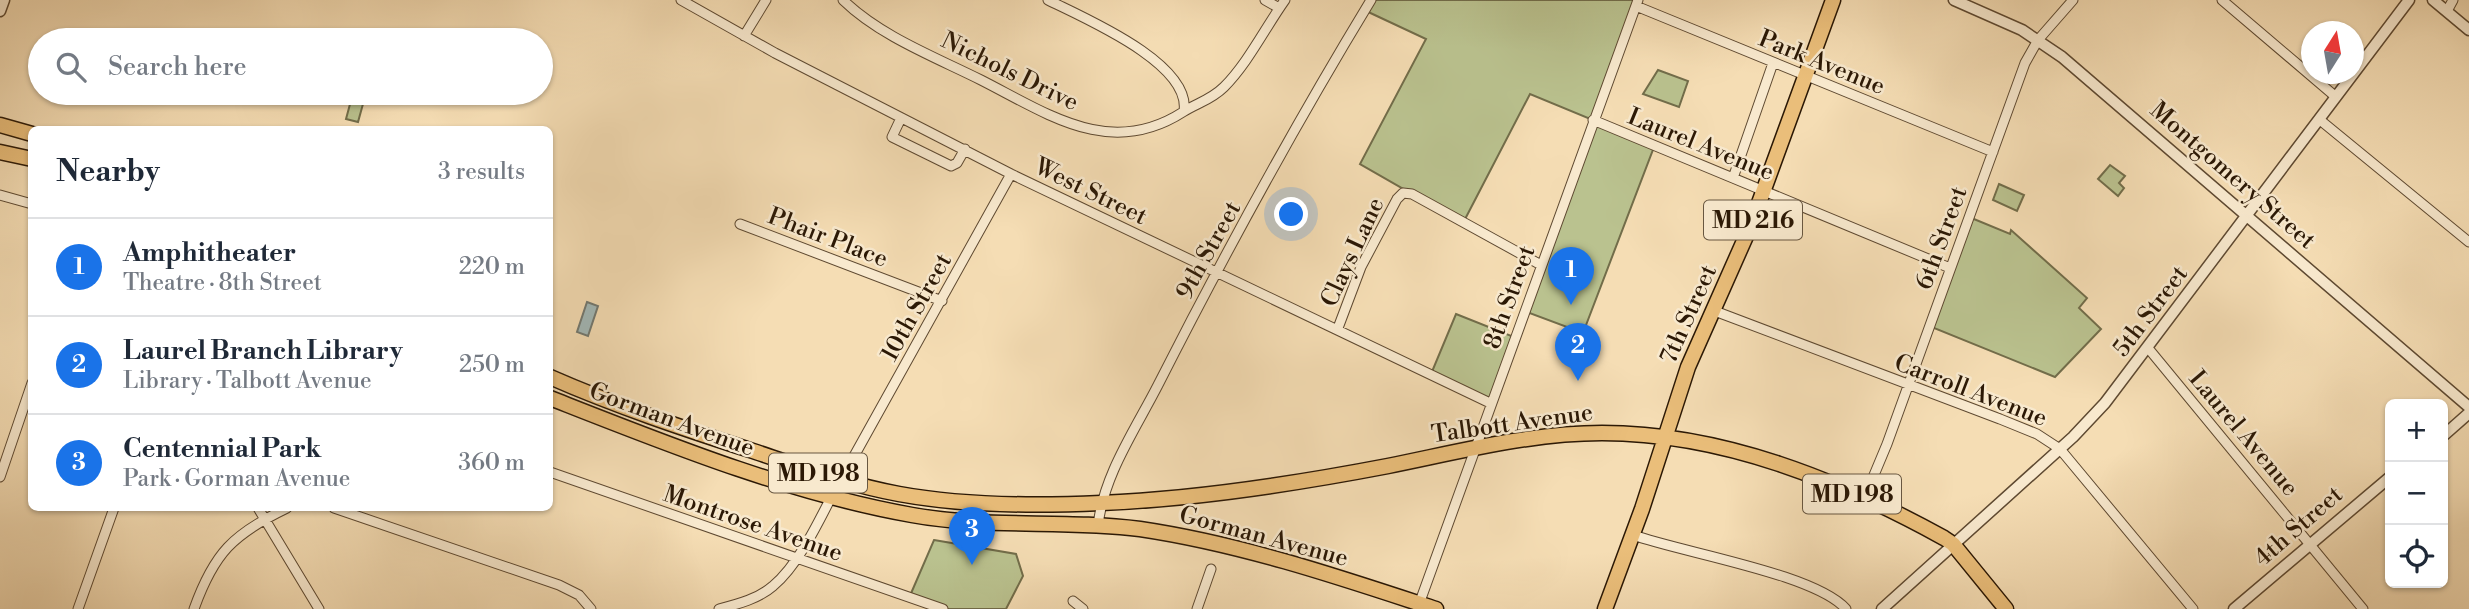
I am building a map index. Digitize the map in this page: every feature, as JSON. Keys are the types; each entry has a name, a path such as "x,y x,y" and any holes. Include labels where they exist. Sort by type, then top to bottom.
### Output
{"main road":[{"name":"7th Street","path":"1605,609 1633,535 1664,437 1712,310 1735,264 1764,190 1833,0"},
{"path":"1,124 28,133"},
{"path":"0,152 28,158"},
{"name":"Gorman Avenue","path":"553,378 713,438 840,480 902,495 937,499 1101,503"},
{"name":"Gorman Avenue","path":"553,399 831,497 947,520 1098,526 1218,543 1436,609"},
{"name":"Talbott Avenue","path":"1101,503 1240,489 1475,449 1598,433 1664,437 1748,453 1864,499 1953,544 2006,609"}],"street":[{"path":"0,11 4,0"},
{"name":"West Street","path":"681,0 744,36 1011,174 1338,328 1490,403"},
{"path":"744,36 766,0"},
{"name":"Nichols Drive","path":"843,0 888,32 1033,107 1073,125 1129,132 1165,124 1184,111 1201,104 1223,87 1282,4"},
{"path":"1048,0 1120,37 1151,58 1184,95 1184,111"},
{"path":"1265,0 1282,4"},
{"name":"9th Street","path":"1098,526 1101,503 1124,451 1217,271 1371,0"},
{"name":"Montgomery Street","path":"1954,0 2008,23 2038,40 2132,116 2469,407"},
{"name":"6th Street","path":"1864,499 1908,386 2020,75 2038,40 2073,0"},
{"path":"2222,0 2336,97"},
{"name":"5th Street","path":"1882,609 2060,449 2098,411 2409,0"},
{"path":"2433,0 2469,30"},
{"path":"2446,11 2453,0"},
{"name":"Park Avenue","path":"1637,3 1773,63 1993,152"},
{"name":"8th Street","path":"1419,606 1490,403 1637,3"},
{"path":"1732,178 1773,63"},
{"path":"901,118 892,137 913,150 951,166 957,163 965,149"},
{"name":"Laurel Avenue","path":"1593,120 1950,268"},
{"path":"2319,120 2469,242"},
{"name":"10th Street","path":"853,458 1011,174"},
{"name":"Clays Lane","path":"1338,328 1367,254 1397,199 1403,193 1412,194 1541,265"},
{"path":"0,195 28,203"},
{"name":"Phair Place","path":"740,224 942,301"},
{"name":"Carroll Avenue","path":"1712,310 2026,429 2060,449 2193,609"},
{"name":"Laurel Avenue","path":"2148,348 2363,609"},
{"path":"0,477 28,395"},
{"path":"2448,431 2469,412"},
{"name":"Montrose Avenue","path":"553,473 795,558 918,605 943,609"},
{"path":"719,609 751,599 769,589 795,558 840,480"},
{"name":"4th Street","path":"2234,609 2385,481"},
{"path":"78,609 113,511"},
{"path":"260,511 319,609"},
{"path":"194,609 208,573 219,554 238,537 282,511"},
{"path":"343,511 559,585 579,595 591,609"},
{"path":"1633,535 1801,582 1832,597 1846,609"},
{"path":"1197,609 1211,569"},
{"path":"1073,601 1083,609"}],"green space":[{"path":"1371,0 1638,0 1593,120 1530,94 1463,223 1360,164 1426,39 1364,10"},
{"path":"1658,70 1688,81 1679,107 1643,94"},
{"path":"350,105 363,105 358,122 346,119"},
{"path":"1593,120 1654,147 1583,333 1524,311"},
{"path":"2110,165 2125,176 2119,183 2124,188 2118,196 2098,179"},
{"path":"1999,184 2024,195 2017,211 1993,200"},
{"path":"1969,217 2010,234 2011,230 2087,298 2079,308 2101,329 2055,377 1929,326"},
{"path":"1456,314 1514,337 1490,403 1431,374"},
{"path":"934,540 1016,554 1023,576 1006,609 939,609 909,598"}],"water":[{"path":"587,302 598,306 588,336 577,332"}],"place":[{"name":"Amphitheater","path":"1571,305"},
{"name":"Laurel Branch Library","path":"1578,381"},
{"name":"Centennial Park","path":"972,565"}]}
